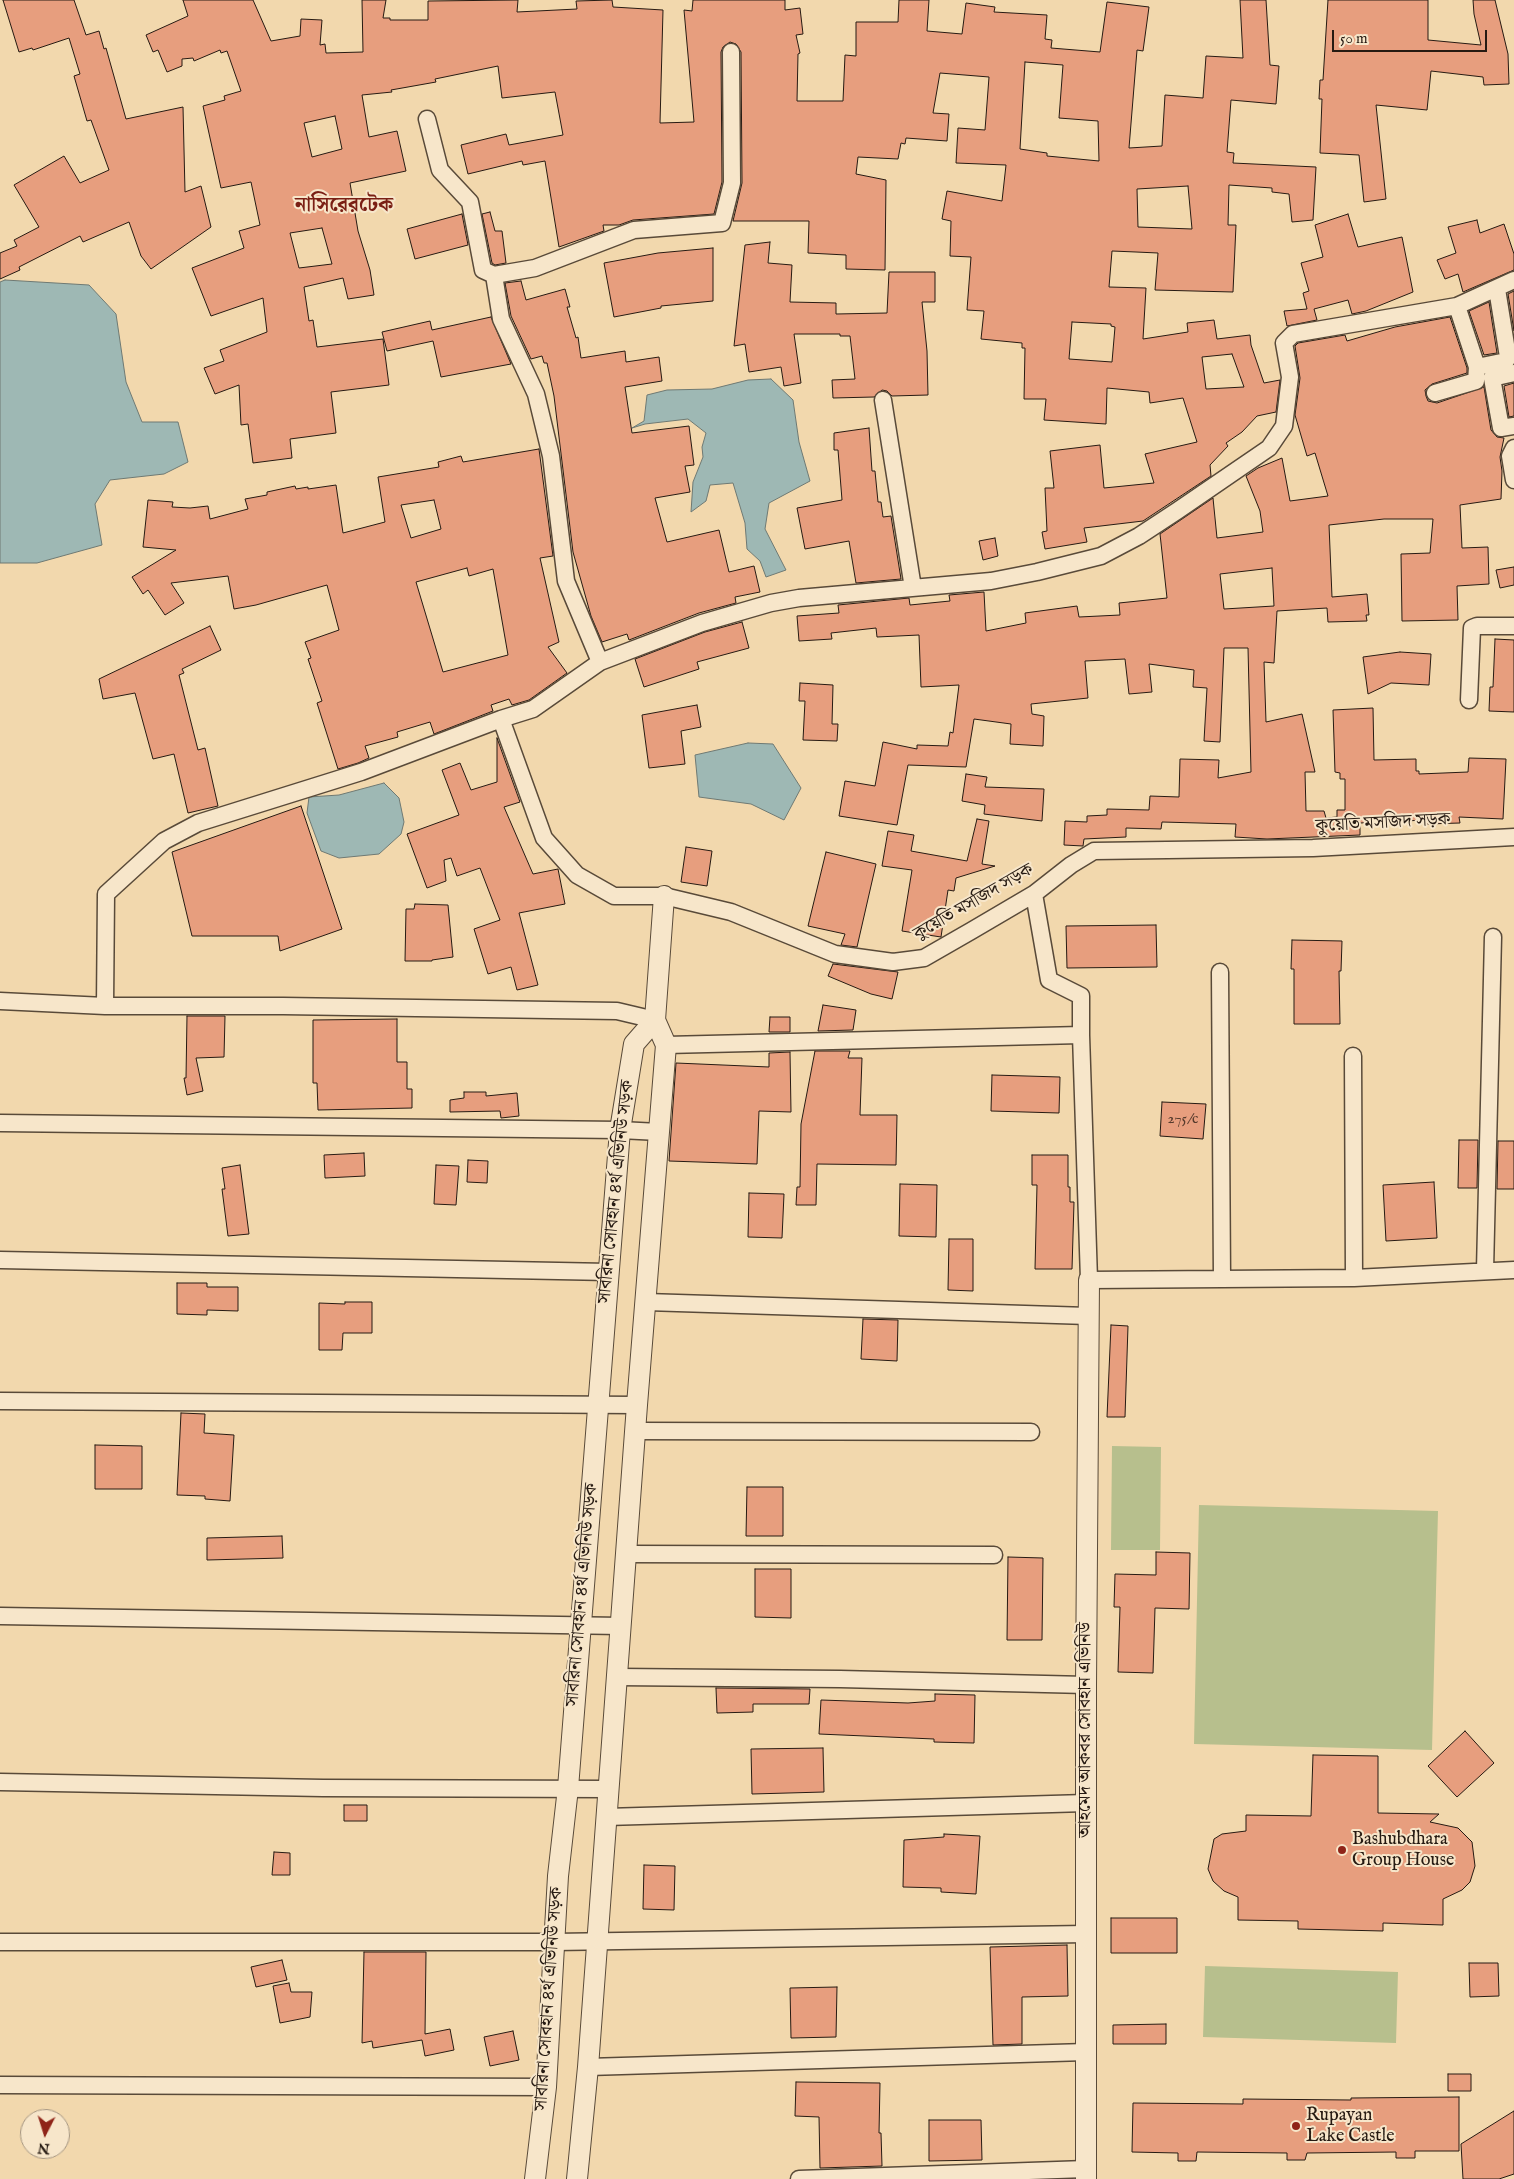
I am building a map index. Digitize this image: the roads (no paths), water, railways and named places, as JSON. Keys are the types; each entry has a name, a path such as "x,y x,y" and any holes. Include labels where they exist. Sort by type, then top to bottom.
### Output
{"street":[{"path":"427,119 440,170 470,202 483,270 494,276 535,268 634,230 722,223 732,183 731,52"},
{"path":"494,276 502,319 536,394 551,456 566,581 600,662"},
{"path":"105,1006 106,894 164,841 198,823 361,772 501,719 533,709 600,662 702,622 771,603 799,598 991,581 1101,556 1147,531 1269,448 1284,426 1290,377 1284,343 1293,334 1457,306 1514,280"},
{"path":"1435,393 1481,376 1506,361 1508,357 1497,289"},
{"path":"1457,306 1481,376 1510,430"},
{"path":"1481,376 1514,373"},
{"path":"884,400 913,588"},
{"path":"1514,448 1510,456 1514,480"},
{"path":"1469,700 1472,628 1477,626 1514,626"},
{"name":"কুয়েতি মসজিদ সড়ক","path":"501,719 544,838 577,875 614,896 664,896 730,912 835,954 893,962 924,958 1034,894 1071,865 1094,851 1313,848 1514,837"},
{"path":"1034,894 1049,980 1081,996 1089,1280 1354,1278 1514,1270"},
{"name":"সাবরিনা সোবহান ৪র্থ এভিনিউ সড়ক","path":"577,2179 598,1941 635,1431 666,1045 655,1020 664,896"},
{"path":"1485,1270 1493,937"},
{"path":"1220,972 1222,1279"},
{"path":"0,1001 105,1006 283,1006 617,1011 655,1020"},
{"name":"সাবরিনা সোবহান ৪র্থ এভিনিউ সড়ক","path":"536,2179 546,2087 558,1876 568,1788 620,1130 634,1044 655,1020"},
{"path":"666,1045 1081,1035"},
{"path":"1353,1056 1354,1278"},
{"path":"0,1123 659,1132"},
{"path":"0,1260 609,1272"},
{"name":"আহমেদ আকবর সোবহান এভিনিউ","path":"1086,2174 1086,1684 1089,1280"},
{"path":"646,1302 1088,1316"},
{"path":"0,1401 637,1405"},
{"path":"635,1431 1031,1432"},
{"path":"626,1554 994,1555"},
{"path":"0,1616 621,1626"},
{"path":"617,1677 1086,1684"},
{"path":"0,1782 324,1788 608,1789"},
{"path":"606,1817 1086,1803"},
{"path":"0,1942 554,1942 1086,1934"},
{"path":"588,2067 1086,2052"},
{"path":"0,2085 546,2087"},
{"path":"799,2179 1086,2174"}],"water":[{"path":"5,280 89,285 116,314 126,382 142,422 178,422 188,462 164,474 110,480 95,504 102,545 37,563 0,563 0,282"},
{"path":"771,379 793,400 799,442 810,481 769,503 765,529 786,570 766,577 760,561 747,549 745,523 733,483 710,485 706,501 691,512 693,482 703,457 702,447 706,433 688,419 645,424 632,428 644,421 647,395 667,390 712,389 748,380"},
{"path":"748,743 773,744 801,788 784,820 751,804 699,797 695,755"},
{"path":"384,783 399,798 404,822 401,834 379,854 339,858 321,851 307,813 309,797 339,795"}],"place":[{"name":"Bashubdhara Group House","path":"1342,1850"},
{"name":"Rupayan Lake Castle","path":"1296,2126"}],"district":[{"name":"নাসিরেরটেক","path":"344,207"}]}
